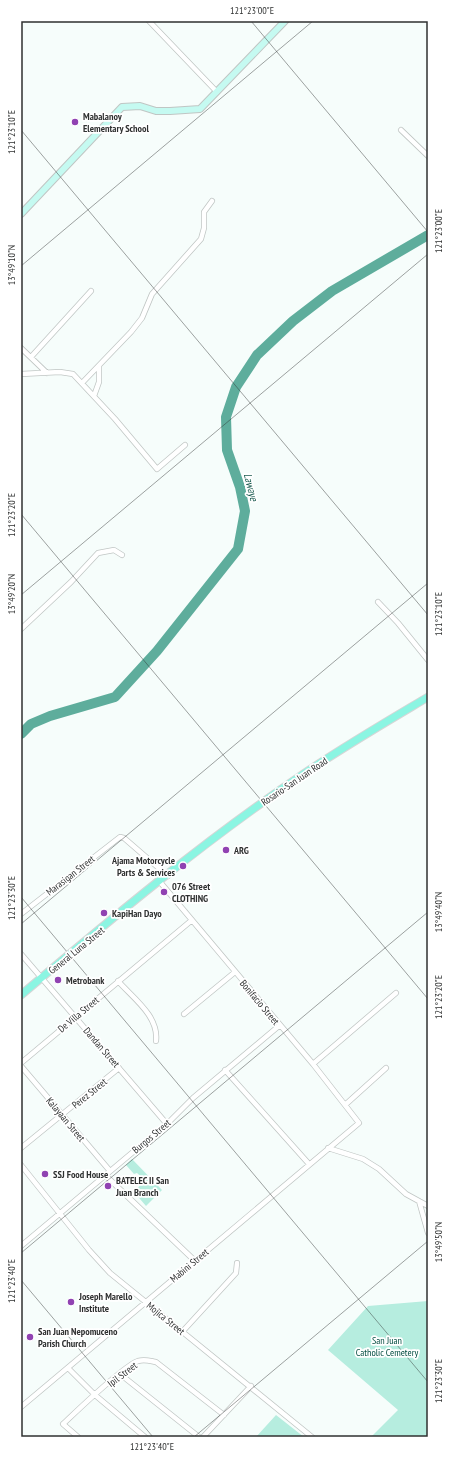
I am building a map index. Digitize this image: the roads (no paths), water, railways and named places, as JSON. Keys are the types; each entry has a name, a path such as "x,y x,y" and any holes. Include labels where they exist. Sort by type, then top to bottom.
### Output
{"main road":[{"name":"Rosario-San Juan Road","path":"168,876 219,835 303,774 428,697"},
{"name":"General Luna Street","path":"21,995 168,876"}],"street":[{"path":"21,214 122,107 140,106 163,111 200,109 285,21"},
{"path":"149,22 217,92"},
{"path":"401,130 428,156"},
{"path":"82,383 142,318 152,294 201,239 204,228 204,212 212,201"},
{"path":"31,357 91,291"},
{"path":"21,348 47,373"},
{"path":"94,396 99,382 99,366"},
{"path":"21,374 60,372 73,374 158,469 185,445"},
{"path":"21,629 71,582 98,553 114,550 122,555"},
{"path":"378,602 398,623 428,660"},
{"name":"Marasigan Street","path":"21,914 120,837 124,838 168,876"},
{"name":"Bonifacio Street","path":"160,882 313,1064 359,1123"},
{"name":"De Villa Street","path":"21,1065 75,1016 192,920"},
{"name":"Dandan Street","path":"21,954 166,1123"},
{"path":"184,1014 235,972"},
{"path":"118,981 149,1014 157,1032 156,1041"},
{"path":"313,1064 396,993"},
{"name":"Burgos Street","path":"21,1246 166,1123 225,1070 280,1025"},
{"name":"Kalayaan Street","path":"21,1065 110,1171"},
{"name":"Perez Street","path":"21,1148 119,1068"},
{"path":"345,1105 386,1068"},
{"path":"225,1070 309,1164"},
{"name":"Mabini Street","path":"21,1407 194,1260 359,1123"},
{"path":"328,1148 363,1159 379,1169 406,1194 428,1206"},
{"name":"Mojica Street","path":"21,1165 105,1267 312,1437"},
{"path":"105,1175 194,1260"},
{"path":"420,1202 428,1233"},
{"path":"182,1331 236,1273 237,1263"},
{"name":"Ipil Street","path":"78,1437 63,1424 95,1395 137,1361 146,1360 156,1362 224,1415"},
{"path":"68,1368 95,1395 145,1437"},
{"path":"120,1374 199,1437"},
{"path":"203,1437 251,1386"}],"waterway":[{"name":"Lawaye","path":"21,734 31,724 50,716 115,697 157,651 238,549 245,511 240,487 227,450 226,417 236,387 257,355 293,321 332,291 428,235"}],"place":[{"name":"Mabalanoy Elementary School","path":"75,122"},
{"name":"ARG","path":"226,850"},
{"name":"Ajama Motorcycle Parts & Services","path":"183,866"},
{"name":"076 Street CLOTHING","path":"164,892"},
{"name":"KapiHan Dayo","path":"104,913"},
{"name":"Metrobank","path":"58,980"},
{"name":"SSJ Food House","path":"45,1174"},
{"name":"BATELEC II San Juan Branch","path":"108,1186"},
{"name":"Joseph Marello Institute","path":"71,1302"},
{"name":"San Juan Nepomuceno Parish Church","path":"30,1337"}],"park label":[{"name":"San Juan Catholic Cemetery","path":"387,1346"}]}
